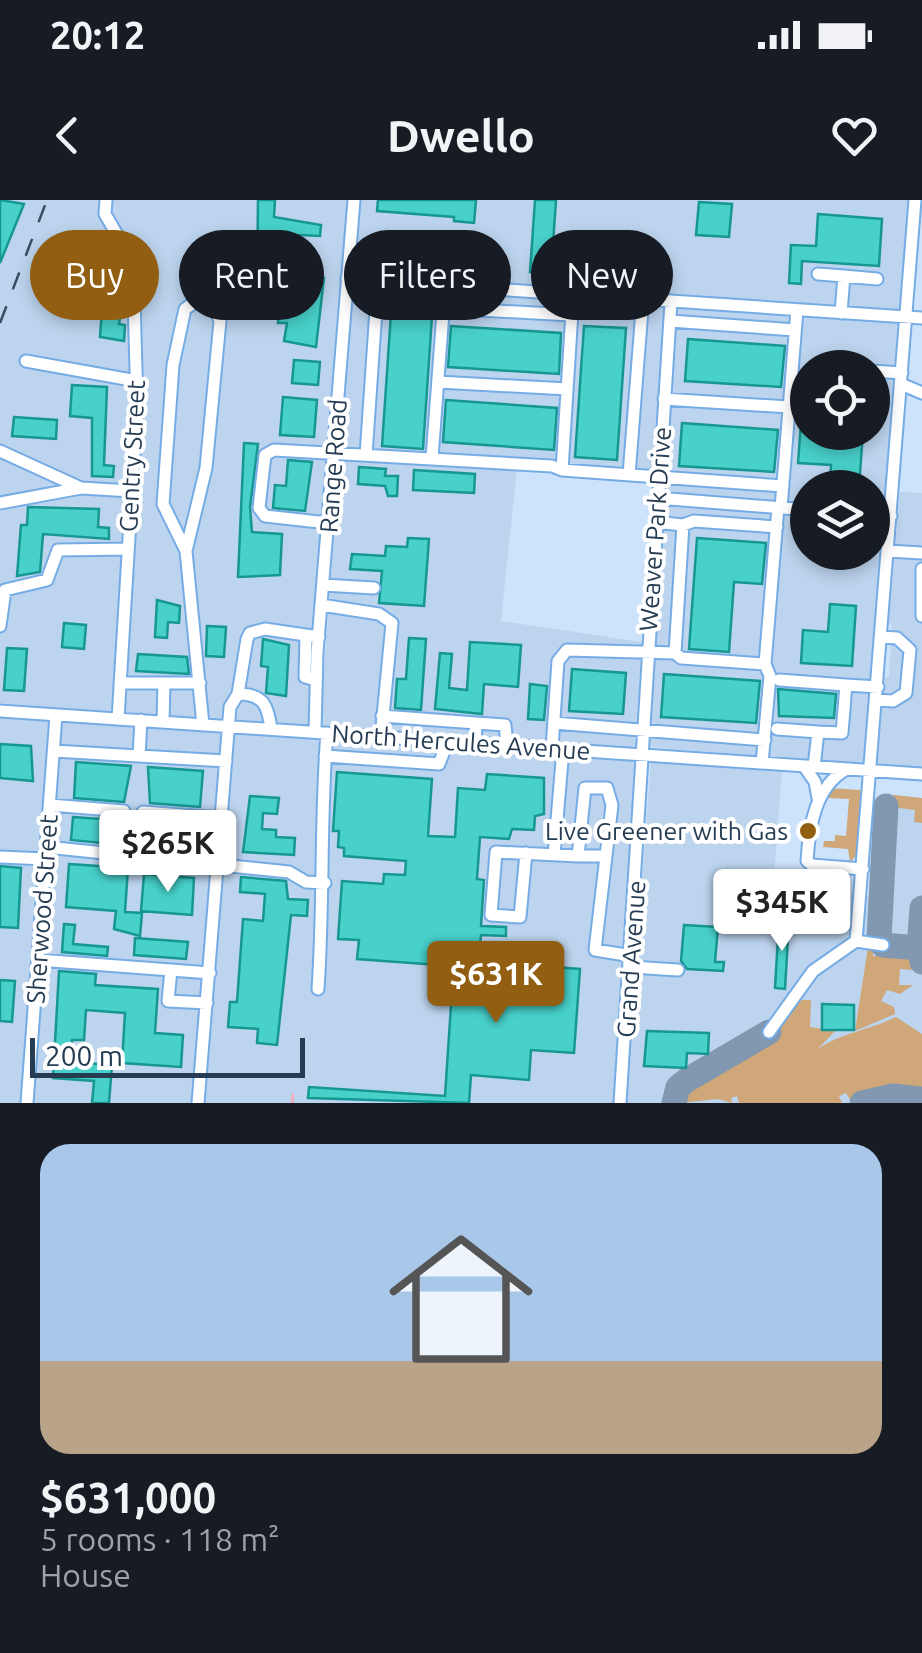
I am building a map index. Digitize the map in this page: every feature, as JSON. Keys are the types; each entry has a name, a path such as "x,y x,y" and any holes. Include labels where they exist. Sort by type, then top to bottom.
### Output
{"street":[{"name":"Gentry Street","path":"106,200 105,214 134,262 136,382 118,719"},
{"name":"Range Road","path":"351,230 354,200"},
{"path":"890,516 915,200"},
{"path":"818,274 878,279"},
{"path":"841,313 844,276"},
{"path":"186,550 163,504 172,365 185,308 198,300 215,308 220,321 206,468 186,550 203,724"},
{"path":"673,302 922,318"},
{"path":"762,763 770,676 765,664 797,310"},
{"name":"Range Road","path":"318,989 326,884 325,756 313,637 322,606 344,319"},
{"path":"366,454 376,320"},
{"path":"432,458 442,320"},
{"path":"562,470 571,320"},
{"path":"629,475 639,320"},
{"path":"670,321 796,330"},
{"name":"Weaver Park Drive","path":"646,755 641,728 670,321"},
{"path":"26,362 136,382"},
{"path":"890,375 902,378 922,394"},
{"path":"438,382 567,390"},
{"path":"664,399 789,407"},
{"path":"328,523 265,516 258,508 265,456 274,450 366,454 783,486"},
{"path":"0,452 81,488"},
{"path":"0,503 81,488 131,491"},
{"path":"657,498 790,509"},
{"path":"656,522 777,528"},
{"path":"675,654 683,525"},
{"path":"0,622 5,590 46,580 58,550 128,549"},
{"path":"890,551 922,553"},
{"path":"922,569 922,616"},
{"path":"856,941 887,570"},
{"path":"323,585 374,588"},
{"path":"322,606 379,614 392,622 381,736"},
{"path":"198,1103 228,726 250,632 264,629 313,637"},
{"path":"780,680 846,685 877,693 893,702 906,693 910,650 898,638 882,637"},
{"path":"554,855 554,723 558,661 567,650 675,654 681,658 765,664"},
{"path":"120,683 200,683"},
{"path":"163,722 164,683"},
{"path":"777,729 842,733 846,685"},
{"path":"238,694 262,699 268,706 270,729"},
{"name":"North Hercules Avenue","path":"0,711 922,774"},
{"name":"Sherwood Street","path":"27,1103 56,715"},
{"path":"382,716 505,725 506,745"},
{"path":"424,740 425,719"},
{"path":"139,756 140,720"},
{"path":"325,756 439,764 456,722"},
{"path":"474,743 476,723"},
{"path":"554,723 765,740"},
{"path":"818,732 809,766 818,803"},
{"path":"54,751 226,761"},
{"name":"Grand Avenue","path":"620,1103 646,755"},
{"path":"847,769 827,784 818,803 808,844 808,864 863,869"},
{"path":"578,856 585,788 607,788 612,804 595,950 631,962 678,970"},
{"path":"50,805 124,810"},
{"path":"143,812 222,818"},
{"path":"526,852 520,917 492,915 496,852 526,852 603,856"},
{"path":"0,857 46,853 217,865 289,872 306,882 326,884"},
{"path":"769,1032 813,971 856,941 883,945"},
{"path":"38,960 210,973"},
{"path":"171,970 168,1001 207,1003"}],"shaded area":[{"path":"0,200 349,200 310,727 123,713 132,406 113,713 0,703"},
{"path":"359,200 910,200 903,312 673,297 673,230 531,230 531,287 511,286 511,230 357,230"},
{"path":"511,296 531,297 531,320 665,320 653,472 518,458 501,621 642,642 636,727 640,750 320,728 349,320 511,320"},
{"path":"676,307 902,322 889,470 790,470 790,504 663,494"},
{"path":"900,492 922,493 922,769 877,765 884,677 889,677 892,625 888,624"},
{"path":"662,503 790,513 790,570 881,570 866,765 650,747 646,727"},
{"path":"0,716 51,719 21,1103 0,1103"},
{"path":"61,720 223,731 193,1103 32,1103"},
{"path":"234,732 640,759 615,1103 204,1103"},
{"path":"651,760 782,769 773,890 870,896 877,810 894,795 922,798 922,1103 625,1103"},
{"path":"829,788 860,790 863,795 858,854 850,862 848,849 823,847 824,841 835,841 835,835 846,836 849,799 827,798"},
{"path":"894,795 922,798 922,823 914,822 915,810 883,806 874,941 868,941 877,810"},
{"path":"868,947 873,948 873,956 880,956 876,948 899,950 914,964 914,970 900,969 899,985 913,985 900,994 887,990 881,1001 894,1007 895,1014 855,1031"},
{"path":"798,1000 811,1000 810,1027 835,1031 818,1049 896,1017 922,1034 922,1094 885,1093 852,1103 846,1093 839,1096 842,1103 739,1103 737,1096 731,1098 732,1103 718,1099 679,1103 688,1085 770,1034"}],"building":[{"path":"0,200 24,204 0,263"},
{"path":"258,200 275,200 274,217 321,225 321,230 258,230"},
{"path":"378,200 476,200 474,223 454,221 454,217 377,211"},
{"path":"535,200 556,200 554,230 533,230"},
{"path":"699,202 732,204 729,237 696,235"},
{"path":"818,214 882,219 879,266 802,261 801,284 789,283 791,245 816,246"},
{"path":"101,320 120,320 119,324 125,325 124,341 100,337"},
{"path":"319,320 316,347 284,341 287,323 278,323"},
{"path":"391,320 432,320 423,449 382,446"},
{"path":"451,326 561,333 559,374 448,367"},
{"path":"584,326 626,328 617,460 575,457"},
{"path":"688,339 785,346 781,387 685,381"},
{"path":"294,360 320,362 318,385 292,383"},
{"path":"72,385 107,387 104,465 114,466 113,477 92,476 92,418 70,416"},
{"path":"283,397 317,400 314,437 280,435"},
{"path":"446,400 557,408 554,450 443,442"},
{"path":"14,417 57,420 56,439 12,436"},
{"path":"682,423 778,430 774,472 679,466"},
{"path":"244,443 258,444 250,507 252,532 282,534 280,575 238,577"},
{"path":"799,450 862,450 860,470 831,470 831,465 798,463"},
{"path":"288,460 312,462 305,511 273,508 275,485 286,486"},
{"path":"359,467 386,469 385,476 398,476 397,496 388,496 385,486 358,484"},
{"path":"414,470 475,474 474,493 413,490"},
{"path":"28,507 99,509 98,527 109,528 109,539 43,534 40,572 17,576 21,525 27,525"},
{"path":"408,538 429,539 424,606 379,603 382,571 350,569 352,554 385,556 386,546 407,547"},
{"path":"697,538 766,543 762,584 734,582 729,652 689,649"},
{"path":"157,600 180,606 179,623 168,622 167,638 155,637"},
{"path":"830,604 856,606 852,666 801,663 803,630 828,632"},
{"path":"64,623 86,625 84,649 62,647"},
{"path":"207,626 226,627 224,657 206,656"},
{"path":"409,638 426,639 421,710 395,708 397,679 406,679"},
{"path":"263,639 289,645 286,696 266,693 268,667 261,666"},
{"path":"470,642 521,645 518,687 484,684 482,714 435,709 440,653 452,654 449,688 467,690"},
{"path":"7,648 27,649 24,691 4,690"},
{"path":"138,654 187,657 189,674 136,671"},
{"path":"572,669 626,673 623,714 569,711"},
{"path":"664,674 760,681 756,723 661,717"},
{"path":"530,684 547,686 544,720 528,719"},
{"path":"778,689 836,694 834,718 779,716"},
{"path":"0,744 31,746 33,781 0,778"},
{"path":"76,762 131,766 124,802 74,798"},
{"path":"148,767 203,771 200,807 150,803"},
{"path":"337,772 432,779 428,836 455,837 458,788 485,790 487,774 544,778 544,814 535,816 534,830 512,829 509,839 480,837 477,879 484,880 481,926 506,927 506,936 481,935 480,946 439,944 438,965 357,959 359,940 338,939 342,881 383,884 384,874 405,875 406,861 344,856 344,848 338,847 339,831 333,831"},
{"path":"250,796 279,798 277,814 263,813 262,829 276,830 276,837 295,838 294,855 243,852"},
{"path":"73,817 198,826 197,853 144,848 145,837 123,835 122,845 71,840"},
{"path":"69,864 128,868 125,912 142,913 140,936 114,929 116,911 66,907"},
{"path":"0,866 21,868 18,928 0,927"},
{"path":"144,874 194,878 192,915 141,911"},
{"path":"241,877 286,881 288,899 308,900 307,916 291,915 277,1045 257,1043 258,1029 228,1027 230,1002 237,1002 243,919 263,921 265,894 240,892"},
{"path":"779,920 789,921 785,989 775,988"},
{"path":"64,924 75,925 73,944 108,947 107,956 62,952"},
{"path":"684,925 718,927 715,962 724,962 723,971 687,969 681,961"},
{"path":"135,938 188,942 186,959 134,955"},
{"path":"454,960 580,969 574,1053 531,1050 529,1080 471,1075 469,1103 308,1098 309,1087 445,1096"},
{"path":"59,971 96,974 95,985 158,989 155,1033 183,1035 181,1067 122,1063 125,1013 86,1010 84,1040 72,1040 71,1062 112,1065 109,1103 92,1103 94,1081 53,1078"},
{"path":"0,980 15,981 12,1022 0,1021"},
{"path":"822,1004 854,1005 854,1030 822,1030"},
{"path":"647,1031 709,1033 708,1054 687,1053 686,1068 644,1066"}],"waterway":[{"path":"292,1103 293,1095"}],"taxiway":[{"path":"886,806 879,939 883,945 919,948 922,962"},
{"path":"919,948 922,908"},
{"path":"674,1103 678,1087 687,1080 769,1032"},
{"path":"862,1103 893,1096 922,1099"}],"railway":[{"path":"0,323 47,200"}],"place":[{"name":"Live Greener with Gas","path":"808,831"}]}
